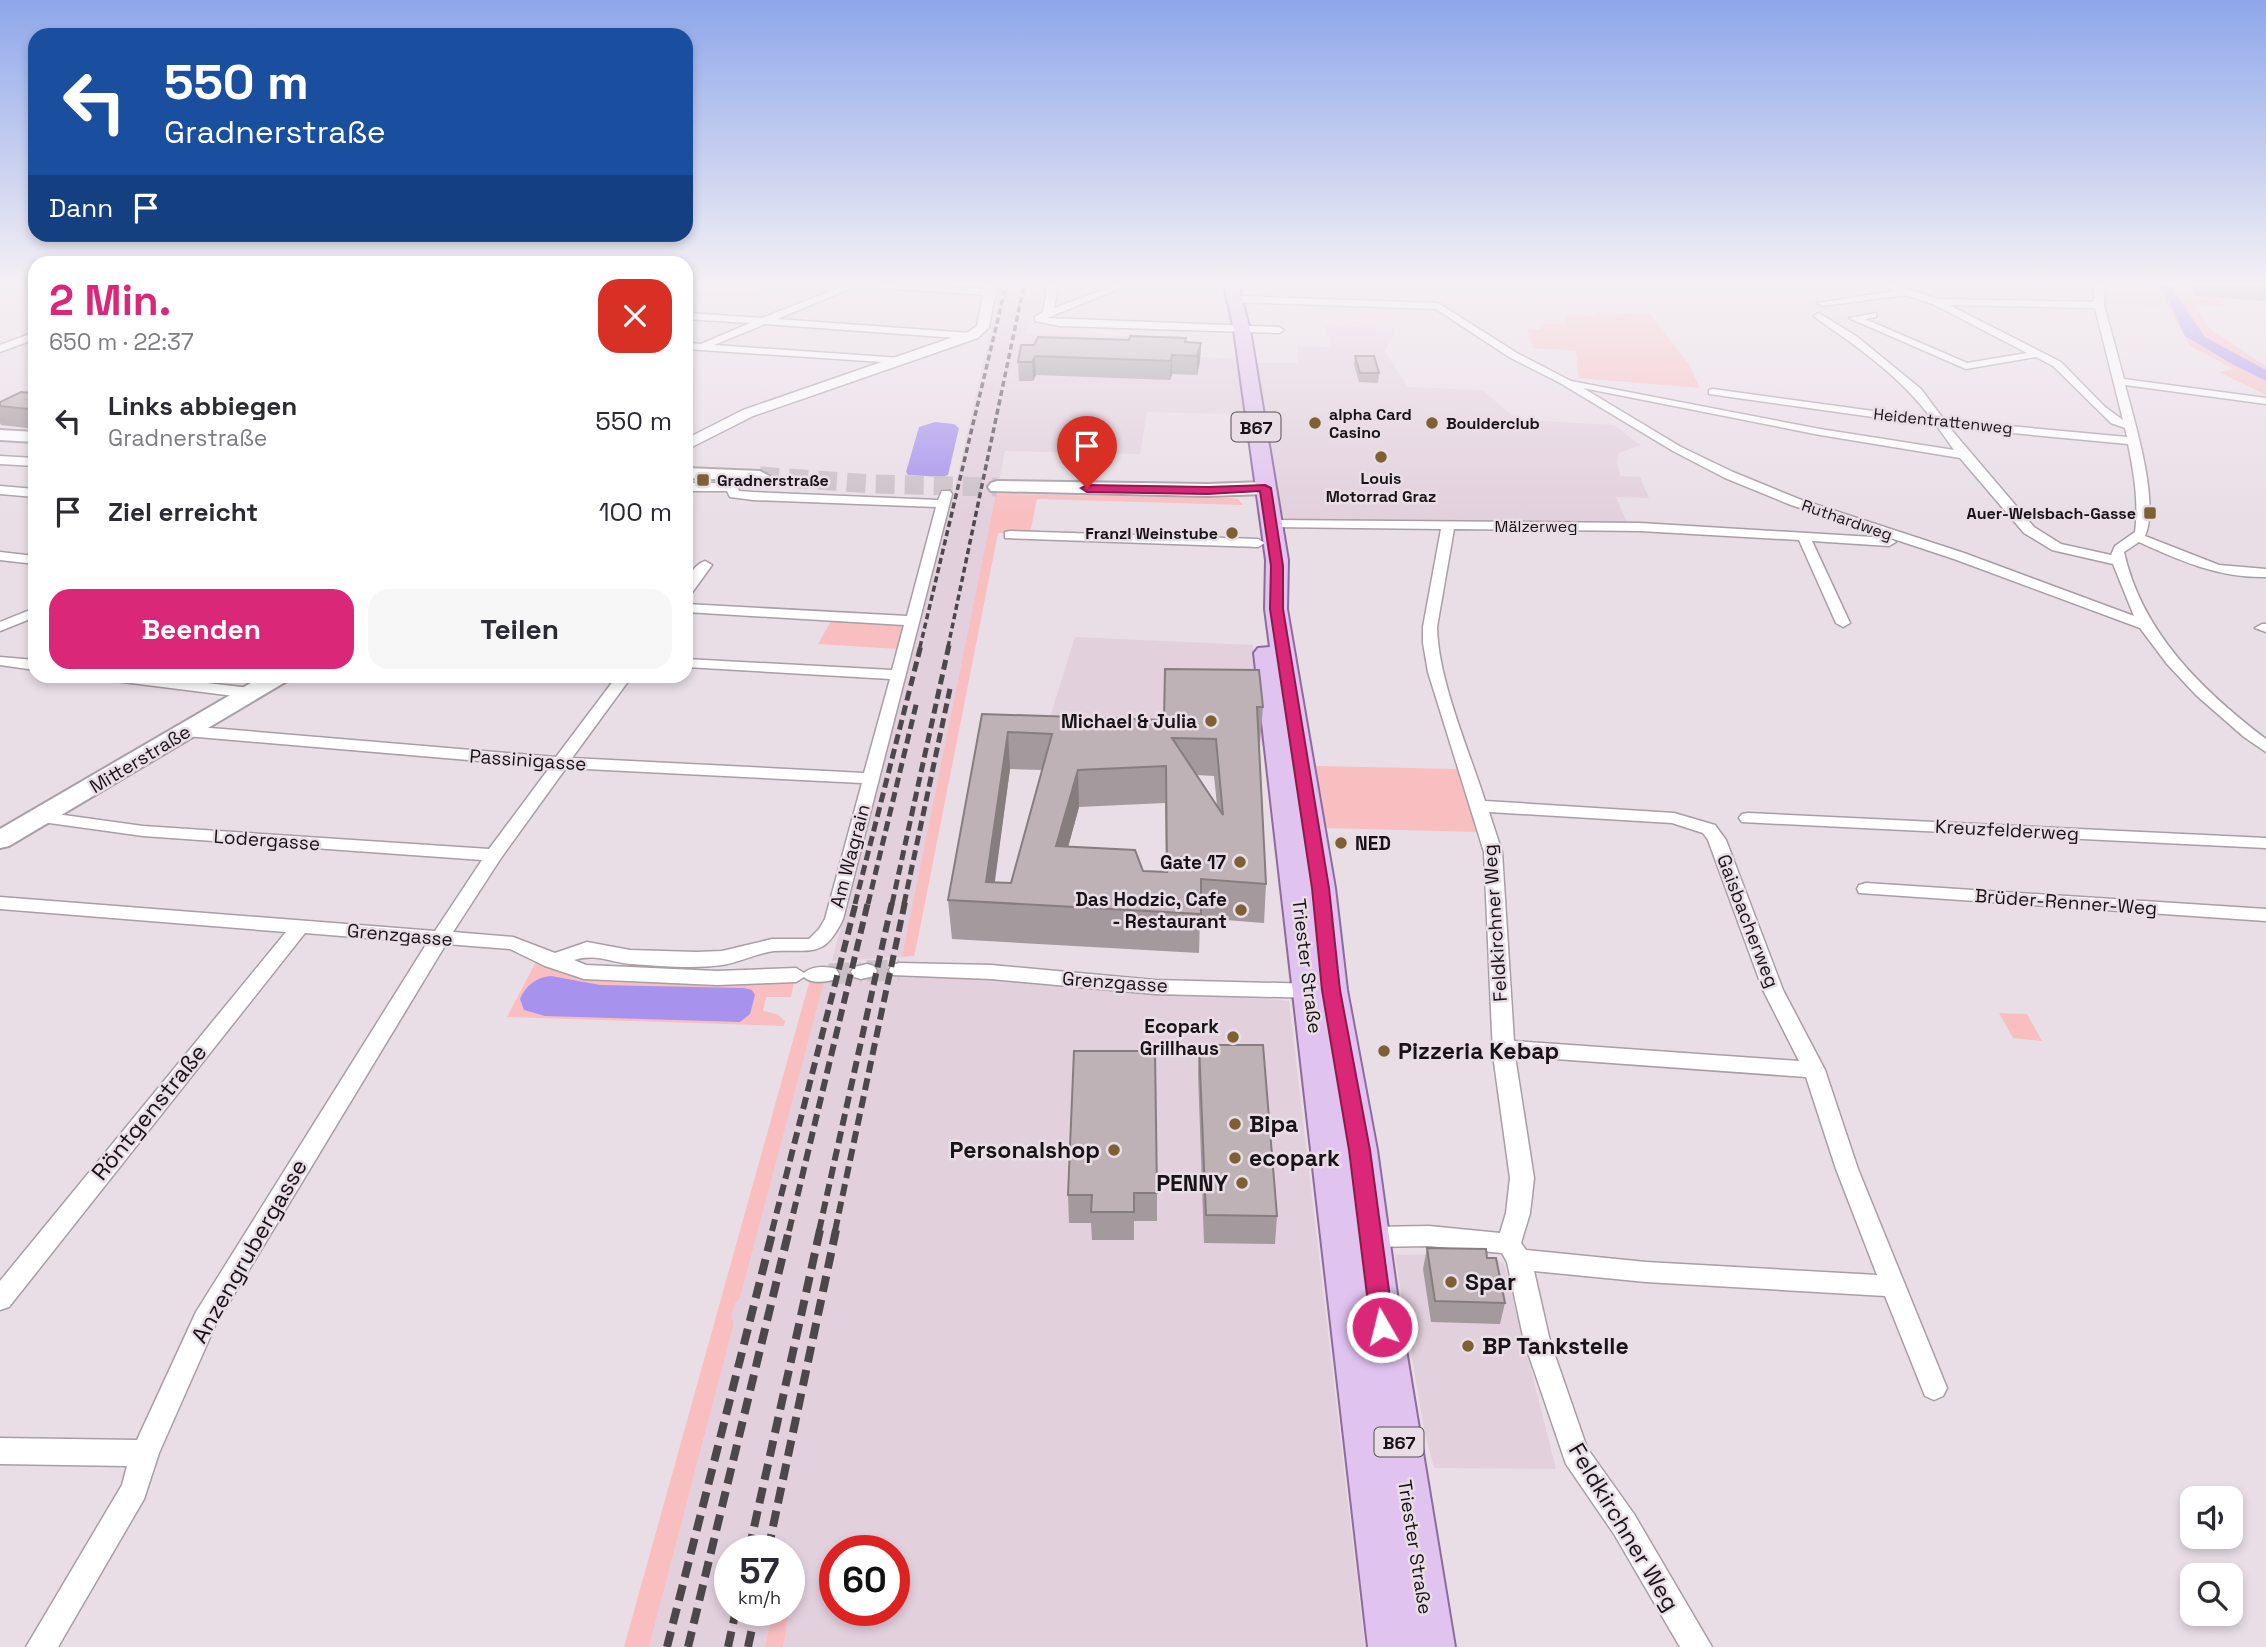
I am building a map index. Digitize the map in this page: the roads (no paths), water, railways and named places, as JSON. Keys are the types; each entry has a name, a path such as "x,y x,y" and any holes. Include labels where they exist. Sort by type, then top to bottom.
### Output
{"main road":[{"name":"Triester Straße","path":"1240,362 1264,534 1272,715 1321,991 1359,1150 1430,1647"},
{"path":"4,437 28,437"},
{"path":"693,480 760,476"},
{"path":"997,488 1208,491 1259,488"},
{"name":"Mitterstraße","path":"0,840 267,683"},
{"name":"Triester Straße","path":"1321,991 1339,1241 1392,1647"}],"street":[{"path":"693,441 748,413 892,362"},
{"name":"Ruthardweg","path":"1526,362 1564,381 1677,449 1762,490 1959,556 2146,625"},
{"path":"1883,362 1917,391 1964,455 2026,527 2057,547 2119,561"},
{"path":"1956,362 1966,366 1990,362"},
{"path":"2052,362 2061,367 2091,400 2115,421 2130,426"},
{"path":"2113,362 2133,441 2143,525 2138,537 2120,548 2119,561 2146,625 2192,684 2266,747"},
{"name":"Ruthardweg","path":"1564,381 1820,432 1964,455"},
{"path":"2118,381 2266,401"},
{"name":"Heidentrattenweg","path":"1713,392 1943,423 2133,441"},
{"path":"0,460 28,462"},
{"name":"Am Wagrain","path":"552,961 587,949 631,957 696,959 722,958 772,945 814,945 827,933 834,919 945,499 753,496 734,494 732,487 693,480"},
{"path":"0,490 28,492"},
{"name":"Mälzerweg","path":"1010,536 1264,534 1448,526 1640,527 1914,543"},
{"name":"Feldkirchner Weg","path":"1448,526 1430,626 1430,643 1455,736 1493,852 1504,1048 1522,1178 1514,1251 1537,1341 1576,1455 1625,1524 1697,1647"},
{"path":"1803,535 1843,623"},
{"path":"2138,537 2199,562 2262,576"},
{"path":"0,556 28,559"},
{"path":"693,581 705,565"},
{"path":"693,608 914,621"},
{"path":"0,627 28,615"},
{"path":"0,661 28,664"},
{"path":"693,663 899,675"},
{"path":"171,683 250,693"},
{"name":"Anzengrubergasse","path":"41,1647 134,1490 145,1452 205,1320 439,939 494,855 619,683"},
{"name":"Passinigasse","path":"186,731 563,763 871,778"},
{"name":"Gaisbacherweg","path":"1480,806 1674,818 1709,829 1717,840 1773,990 1814,1070 1847,1169 1934,1388"},
{"name":"Lodergasse","path":"42,817 143,831 494,855"},
{"name":"Kreuzfelderweg","path":"1748,818 2266,843"},
{"name":"Brüder-Renner-Weg","path":"1866,889 2266,915"},
{"name":"Grenzgasse","path":"0,903 513,943 584,972 605,974 729,978 812,975"},
{"name":"Röntgenstraße","path":"0,1299 300,927"},
{"name":"Grenzgasse","path":"899,970 992,972 1155,987 1321,991"},
{"path":"1504,1048 1814,1070"},
{"path":"1370,1237 1429,1236 1646,1272 1894,1286"},
{"path":"0,1451 145,1452"}],"tunnel":[{"path":"760,476 872,484 997,487"},
{"path":"867,971 899,970"},
{"path":"829,974 861,972"}],"railway":[{"path":"920,647 988,362"},
{"path":"948,647 1008,362"},
{"path":"855,904 921,645"},
{"path":"892,904 949,645"},
{"path":"904,904 951,684"},
{"path":"868,904 917,701"},
{"path":"772,1231 856,902"},
{"path":"789,1231 868,902"},
{"path":"819,1231 892,902"},
{"path":"835,1231 905,902"},
{"path":"667,1647 773,1230"},
{"path":"688,1647 789,1230"},
{"path":"752,1535 820,1230"},
{"path":"771,1535 836,1230"},
{"path":"728,1647 733,1626"},
{"path":"748,1647 753,1626"}],"place":[{"name":"alpha Card Casino","path":"1315,423"},
{"name":"Boulderclub","path":"1432,423"},
{"name":"Louis Motorrad Graz","path":"1381,457"},
{"name":"Gradnerstraße","path":"703,480"},
{"name":"Auer-Welsbach-Gasse","path":"2150,513"},
{"name":"Franzl Weinstube","path":"1232,533"},
{"name":"Michael & Julia","path":"1211,721"},
{"name":"NED","path":"1341,843"},
{"name":"Gate 17","path":"1240,862"},
{"name":"Das Hodzic, Cafe - Restaurant","path":"1241,910"},
{"name":"Ecopark Grillhaus","path":"1233,1037"},
{"name":"Pizzeria Kebap","path":"1384,1051"},
{"name":"Bipa","path":"1235,1124"},
{"name":"Personalshop","path":"1114,1150"},
{"name":"ecopark","path":"1235,1158"},
{"name":"PENNY","path":"1242,1183"},
{"name":"Spar","path":"1451,1282"},
{"name":"BP Tankstelle","path":"1468,1346"}]}
